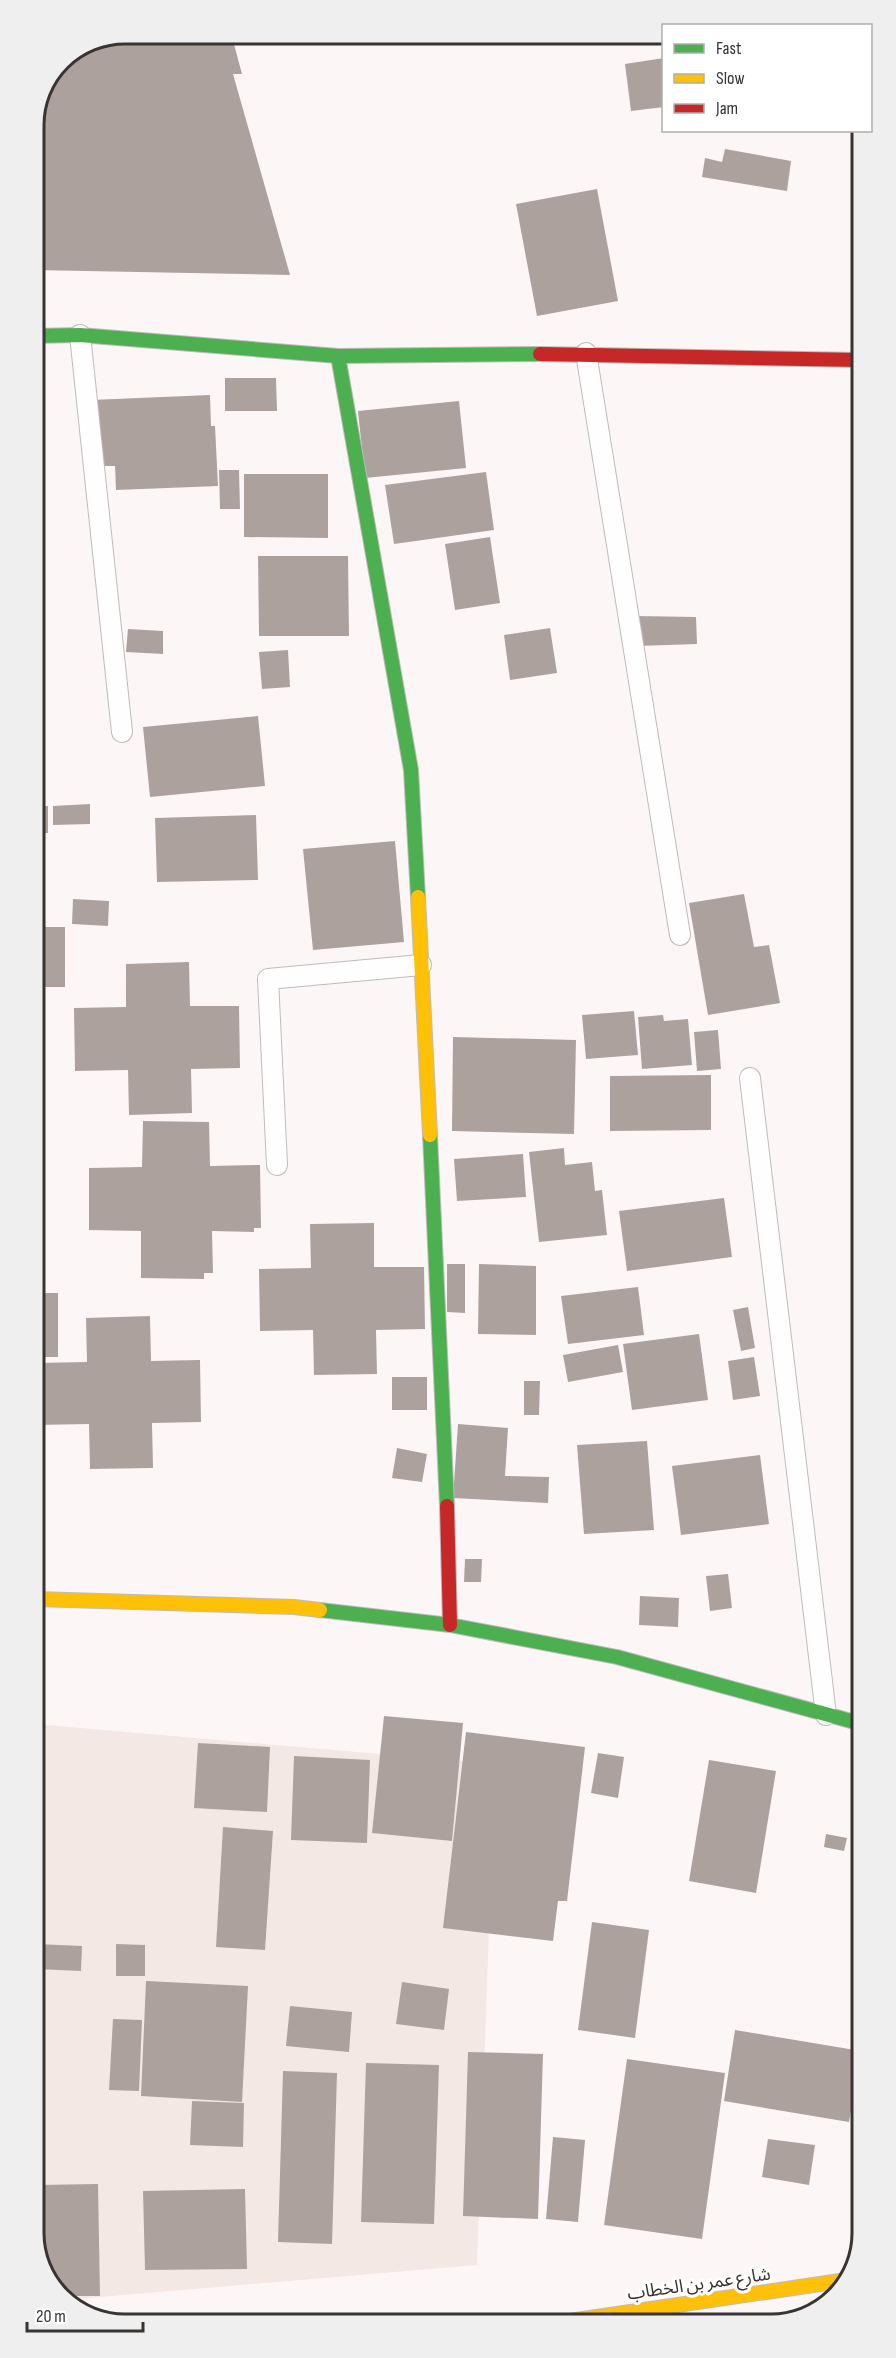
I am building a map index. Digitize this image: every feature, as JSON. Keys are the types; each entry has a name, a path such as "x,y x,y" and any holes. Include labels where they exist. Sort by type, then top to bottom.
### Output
{"street":[{"path":"44,336 80,335 338,356 586,353 652,357 853,360"},
{"path":"338,356 411,770 446,1442 450,1625"},
{"path":"44,1599 294,1607 450,1625 617,1657 853,1722"},
{"name":"شارع عمر بن الخطاب","path":"617,2314 837,2281"}],"lane":[{"path":"80,335 122,732"},
{"path":"586,353 680,935"},
{"path":"277,1165 268,979 421,965"},
{"path":"750,1078 826,1715"}],"shaded area":[{"path":"44,1725 495,1764 477,2265 77,2299 57,2279 46,2255 44,2244"}],"building":[{"path":"234,44 242,74 233,74 290,275 44,270 45,109 57,79 67,67 79,57 109,45"},
{"path":"662,58 662,107 631,111 625,64"},
{"path":"725,149 791,161 787,191 702,177 705,158 722,162"},
{"path":"597,189 618,301 537,316 516,204"},
{"path":"225,378 276,378 277,411 225,411"},
{"path":"210,395 211,426 215,426 218,486 116,490 115,466 101,466 91,400"},
{"path":"459,401 466,468 365,478 358,411"},
{"path":"219,470 239,470 240,509 220,509"},
{"path":"486,472 494,530 394,544 385,485"},
{"path":"244,474 328,474 328,538 244,537"},
{"path":"490,537 500,603 455,610 445,544"},
{"path":"258,556 348,556 349,636 259,636"},
{"path":"636,616 696,617 697,644 637,646"},
{"path":"550,628 557,673 510,680 504,635"},
{"path":"128,629 163,631 163,654 126,652"},
{"path":"288,650 290,687 262,689 259,652"},
{"path":"258,716 265,786 150,797 143,727"},
{"path":"90,804 90,824 53,825 53,806"},
{"path":"44,806 48,806 48,833 44,833"},
{"path":"256,815 258,880 157,882 155,818"},
{"path":"395,841 404,942 313,950 303,849"},
{"path":"744,894 754,947 769,945 780,1003 708,1015 689,903"},
{"path":"73,899 109,901 108,926 72,924"},
{"path":"44,927 65,927 65,987 44,987"},
{"path":"189,962 190,1006 239,1006 240,1068 191,1069 192,1113 129,1115 128,1070 75,1071 74,1008 126,1007 126,964"},
{"path":"634,1011 638,1055 586,1059 582,1015"},
{"path":"663,1015 664,1021 688,1019 692,1065 642,1069 638,1017"},
{"path":"718,1030 721,1069 697,1071 694,1032"},
{"path":"453,1037 576,1040 574,1134 452,1131"},
{"path":"711,1075 711,1130 610,1131 610,1076"},
{"path":"143,1121 209,1122 210,1166 260,1165 261,1228 254,1228 254,1232 212,1231 213,1273 204,1273 204,1279 141,1278 141,1231 89,1230 89,1168 142,1167"},
{"path":"564,1148 565,1165 592,1162 595,1191 602,1190 607,1235 539,1242 529,1152"},
{"path":"523,1154 526,1197 457,1201 454,1159"},
{"path":"724,1198 732,1257 627,1271 619,1211"},
{"path":"374,1223 374,1267 424,1267 425,1329 376,1330 377,1374 314,1375 313,1330 260,1331 259,1269 311,1268 310,1224"},
{"path":"447,1264 465,1264 465,1313 447,1312"},
{"path":"479,1264 536,1266 536,1335 478,1334"},
{"path":"638,1287 644,1335 568,1344 561,1296"},
{"path":"44,1293 58,1293 58,1357 44,1357"},
{"path":"748,1307 755,1348 741,1351 733,1310"},
{"path":"150,1316 151,1361 200,1360 201,1422 152,1423 153,1468 90,1469 89,1424 44,1425 44,1363 87,1362 86,1318"},
{"path":"699,1334 708,1400 632,1410 623,1344"},
{"path":"618,1345 623,1372 568,1382 563,1355"},
{"path":"754,1357 760,1396 733,1400 728,1361"},
{"path":"392,1377 427,1377 427,1410 392,1410"},
{"path":"524,1381 540,1381 539,1415 524,1415"},
{"path":"458,1424 508,1428 505,1476 549,1477 548,1503 453,1498"},
{"path":"647,1441 654,1530 584,1534 577,1445"},
{"path":"397,1448 427,1454 422,1482 392,1478"},
{"path":"760,1455 769,1524 681,1535 672,1466"},
{"path":"465,1559 482,1559 481,1582 464,1582"},
{"path":"728,1574 732,1608 710,1611 706,1576"},
{"path":"640,1596 679,1598 678,1627 639,1625"},
{"path":"384,1716 463,1723 452,1841 372,1833"},
{"path":"466,1732 585,1747 567,1901 558,1901 553,1941 443,1928"},
{"path":"198,1743 270,1747 267,1812 194,1808"},
{"path":"598,1753 624,1757 618,1798 591,1793"},
{"path":"294,1756 370,1760 367,1843 291,1840"},
{"path":"709,1760 776,1771 756,1893 689,1881"},
{"path":"223,1827 273,1831 265,1950 216,1947"},
{"path":"826,1834 847,1838 844,1851 824,1847"},
{"path":"592,1922 649,1930 635,2038 578,2030"},
{"path":"44,1944 82,1946 81,1971 44,1969"},
{"path":"116,1944 145,1945 145,1976 116,1976"},
{"path":"146,1981 248,1986 242,2102 141,2096"},
{"path":"402,1982 449,1989 444,2030 396,2024"},
{"path":"290,2006 352,2012 349,2052 286,2046"},
{"path":"113,2019 142,2020 139,2091 109,2090"},
{"path":"735,2030 853,2050 853,2098 849,2122 724,2101"},
{"path":"468,2052 543,2054 538,2219 463,2216"},
{"path":"627,2059 725,2073 702,2239 604,2225"},
{"path":"366,2063 439,2065 434,2224 361,2222"},
{"path":"283,2071 337,2073 332,2244 278,2242"},
{"path":"192,2101 244,2103 243,2147 190,2145"},
{"path":"553,2137 585,2140 578,2222 546,2219"},
{"path":"768,2139 815,2145 809,2185 762,2177"},
{"path":"98,2184 100,2296 73,2296 57,2279 46,2255 44,2244 44,2185"},
{"path":"245,2189 247,2269 145,2270 143,2191"}],"traffic: fast":[{"path":"44,336 80,335 338,356 540,354"},
{"path":"338,356 411,770 418,897"},
{"path":"430,1135 447,1506"},
{"path":"320,1610 450,1625 617,1657 853,1722"}],"traffic: slow":[{"path":"418,897 430,1135"},
{"path":"44,1599 294,1607 320,1610"},
{"path":"617,2314 837,2281"}],"traffic: jam":[{"path":"540,354 853,360"},
{"path":"447,1506 450,1625"}]}
